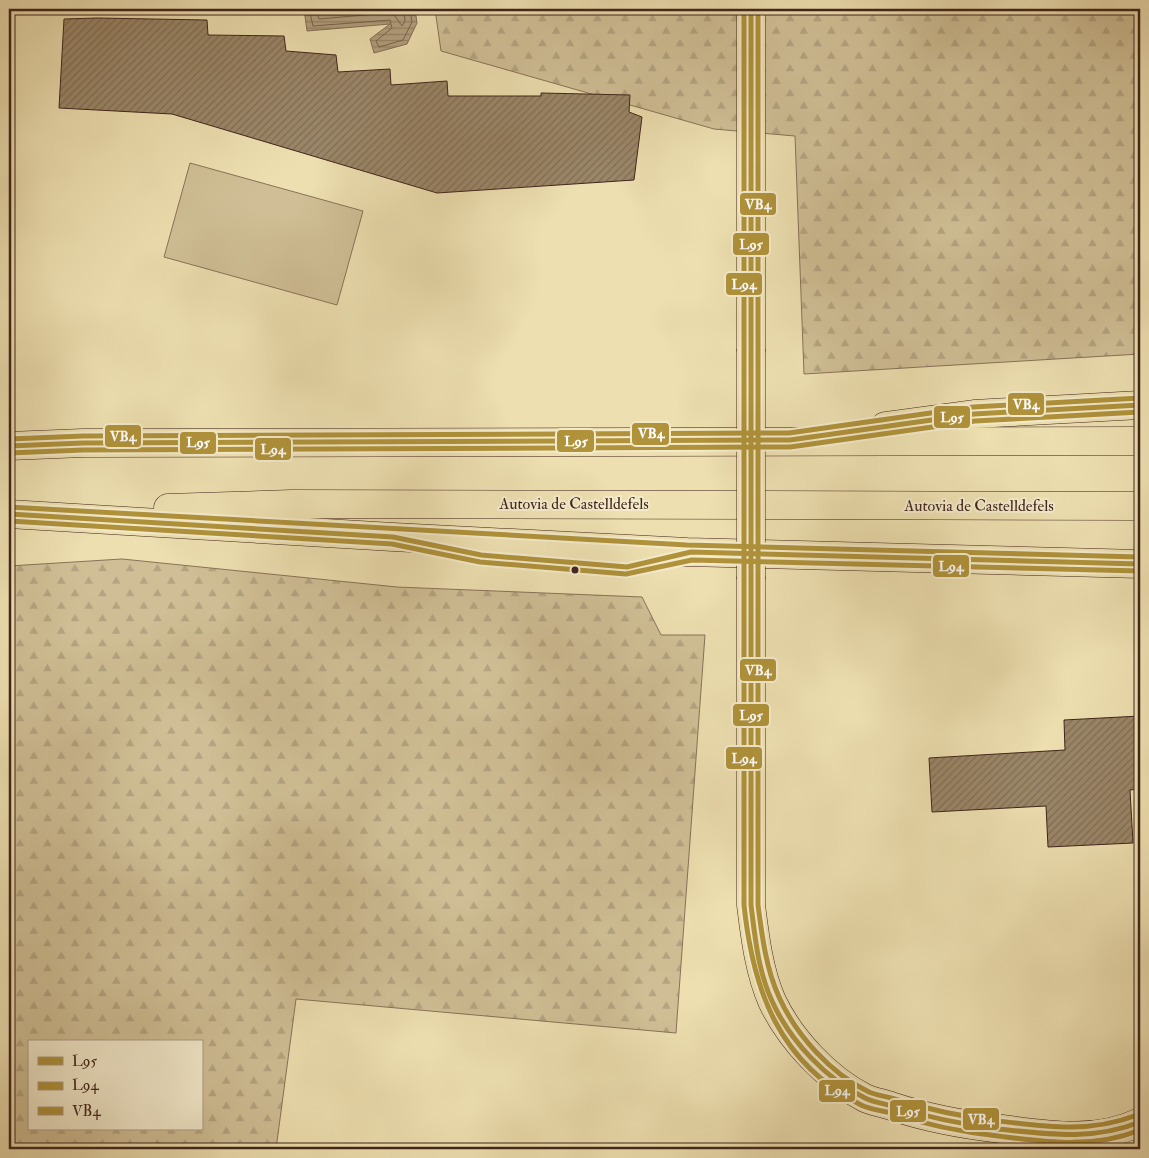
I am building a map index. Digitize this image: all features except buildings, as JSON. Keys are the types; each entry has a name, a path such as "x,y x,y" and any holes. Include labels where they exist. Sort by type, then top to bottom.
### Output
{"highway":[{"path":"750,9 751,905 758,952 772,1000 795,1041 830,1074 865,1098 919,1115 972,1126 1064,1137 1110,1133 1140,1122"},
{"path":"790,440 974,414 1140,405"},
{"path":"9,446 83,442 1140,441"},
{"name":"Autovia de Castelldefels","path":"9,514 292,504 1140,506"},
{"path":"9,514 393,537 691,552 1140,564"}],"green space":[{"path":"435,9 1140,9 1140,354 804,374 795,136 714,129 441,51"},
{"path":"190,163 363,211 337,305 164,257"},
{"path":"122,559 397,587 642,597 661,635 705,635 676,1033 296,999 276,1149 9,1149 9,566"}],"water":[{"path":"304,9 415,9 417,23 407,44 374,53 370,39 390,24 307,31"}],"transit line":[{"name":"L94","path":"744,9 744,905 748,937 763,995 775,1021 790,1046 809,1068 833,1088 867,1108 956,1130 1052,1142 1105,1140 1140,1130"},
{"name":"L95","path":"751,9 751,905 758,954 767,990 789,1030 823,1070 851,1090 871,1101 917,1114 957,1122 1034,1133 1087,1134 1105,1132 1140,1122"},
{"name":"VB4","path":"758,9 758,905 765,952 771,975 786,1011 816,1052 841,1075 872,1093 958,1115 1034,1125 1086,1126 1120,1121 1137,1115"},
{"name":"VB4","path":"9,439 83,436 789,433 973,407 1140,398"},
{"name":"L95","path":"9,446 83,443 790,440 974,414 1140,405"},
{"name":"L94","path":"9,453 83,450 790,447 975,421 1140,412"},
{"name":"VB4","path":"9,507 687,545 1140,557"},
{"name":"L95","path":"9,514 393,537 481,555 627,567 691,552 1140,564"},
{"name":"L94","path":"9,521 392,544 480,562 626,574 692,560 1140,571"}]}
